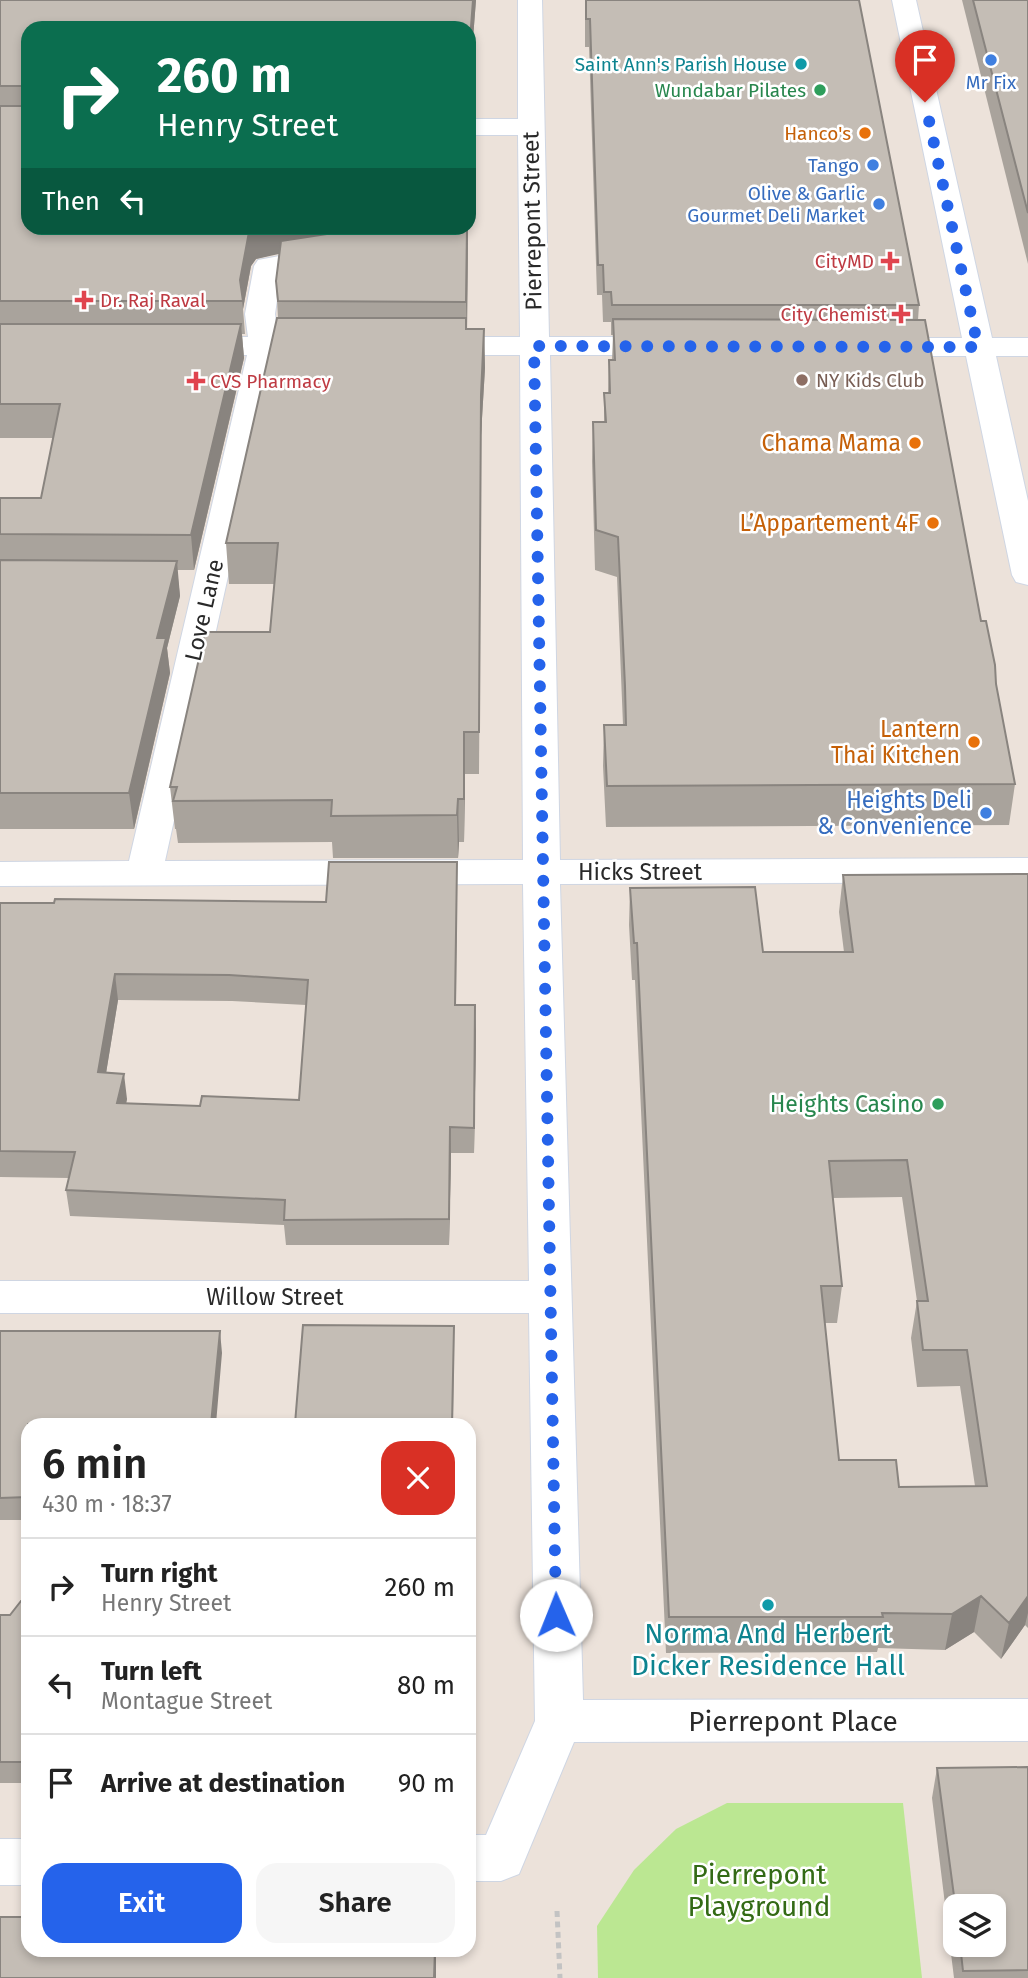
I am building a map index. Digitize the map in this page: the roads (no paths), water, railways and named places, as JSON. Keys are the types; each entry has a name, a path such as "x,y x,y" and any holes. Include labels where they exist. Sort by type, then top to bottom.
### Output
{"street":[{"name":"Pierrepont Street","path":"485,1858 559,1721 530,127 530,0"},
{"path":"904,0 1028,575"},
{"path":"476,127 530,127"},
{"name":"Love Lane","path":"144,874 197,583 264,346 260,314 268,266 354,252"},
{"path":"167,346 346,346"},
{"path":"401,346 690,346"},
{"path":"855,347 1028,347"},
{"name":"Hicks Street","path":"0,874 1028,870"},
{"name":"Willow Street","path":"0,1297 550,1297"},
{"name":"Pierrepont Place","path":"559,1721 1028,1720"},
{"path":"0,1862 21,1861"}],"place":[{"name":"Mr Fix","path":"991,60"},
{"name":"Saint Ann's Parish House","path":"801,64"},
{"name":"Wundabar Pilates","path":"820,90"},
{"name":"Hanco's","path":"865,133"},
{"name":"Tango","path":"873,165"},
{"name":"Olive & Garlic Gourmet Deli Market","path":"879,204"},
{"name":"CityMD","path":"890,261"},
{"name":"Dr. Raj Raval","path":"84,300"},
{"name":"City Chemist","path":"901,314"},
{"name":"NY Kids Club","path":"802,380"},
{"name":"CVS Pharmacy","path":"196,381"},
{"name":"Chama Mama","path":"915,443"},
{"name":"L’Appartement 4F","path":"933,523"},
{"name":"Lantern Thai Kitchen","path":"974,742"},
{"name":"Heights Deli & Convenience","path":"986,813"},
{"name":"Heights Casino","path":"938,1104"},
{"name":"Norma And Herbert Dicker Residence Hall","path":"768,1605"}],"park label":[{"name":"Pierrepont Playground","path":"759,1890"}]}
